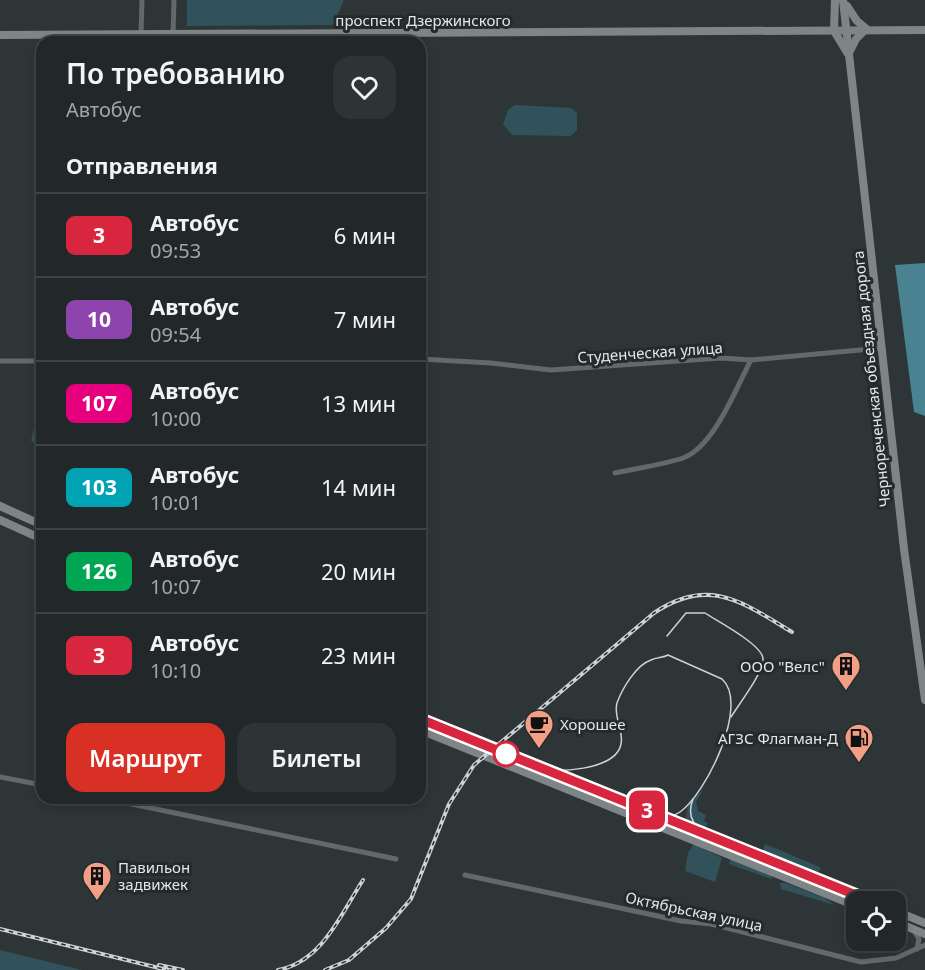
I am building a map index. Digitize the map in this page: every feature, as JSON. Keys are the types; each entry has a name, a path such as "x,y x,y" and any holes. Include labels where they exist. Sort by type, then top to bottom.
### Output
{"main road":[{"path":"835,0 834,31 849,56"},
{"path":"843,0 856,21 867,30 853,43 849,56"},
{"name":"Чернореченская объездная дорога","path":"843,0 904,549 925,700"},
{"path":"821,31 833,15"},
{"name":"проспект Дзержинского","path":"0,35 925,30"},
{"path":"0,506 36,522"},
{"path":"0,520 36,536"},
{"path":"426,721 846,891"},
{"path":"426,732 846,902"},
{"path":"906,915 925,922"},
{"path":"906,926 925,934"}],"street":[{"path":"141,35 142,0"},
{"path":"173,35 174,0"},
{"name":"Студенческая улица","path":"426,359 491,363 551,370 721,358 751,360 882,348"},
{"path":"615,473 684,458 701,447 713,432 751,360"},
{"path":"0,361 36,361"},
{"path":"0,777 36,784"},
{"path":"151,804 396,859"},
{"name":"Октябрьская улица","path":"465,875 681,921 711,924 861,962 890,959 925,945"},
{"path":"912,928 919,939 917,949"}],"shaded area":[{"path":"187,0 344,0 333,25 187,26"},
{"path":"515,105 571,108 577,113 577,130 571,136 512,135 503,124 508,110"},
{"path":"925,263 925,416 914,412 895,265"},
{"path":"36,417 36,443 31,441"},
{"path":"703,790 696,802 698,811 706,815 704,821 708,823 706,827 697,828 685,822 689,801"},
{"path":"694,844 722,858 715,882 685,871 688,853"},
{"path":"765,844 821,869 815,875 762,854"},
{"path":"731,857 773,876 771,879 729,864"},
{"path":"780,883 786,883 825,898 834,905 781,889"},
{"path":"0,950 82,970 0,970"}],"tram line":[{"path":"667,636 686,613 705,613 748,640 761,653 763,659 760,672 731,717"},
{"path":"668,655 722,679 729,691 731,708 728,727 712,769 690,802 680,812 670,816 653,817 534,769 556,771 584,768 597,765 617,753 622,739 616,708 622,691 630,678 645,663 668,655"},
{"path":"693,799 690,812 694,823 712,841"}],"railway":[{"path":"325,970 349,960 386,928 411,899 449,804 474,765 654,613 674,602 692,596 725,597 757,611 792,632"},
{"path":"278,970 307,957 318,947 329,935 363,880"},
{"path":"0,929 167,970"},
{"path":"159,965 183,970"}],"bus line":[{"name":"3","path":"426,721 846,891"}],"place":[{"name":"ООО \"Велс\"","path":"846,692"},
{"name":"Хорошее","path":"539,750"},
{"name":"АГЗС Флагман-Д","path":"859,764"},
{"name":"Павильон задвижек","path":"97,902"}]}
